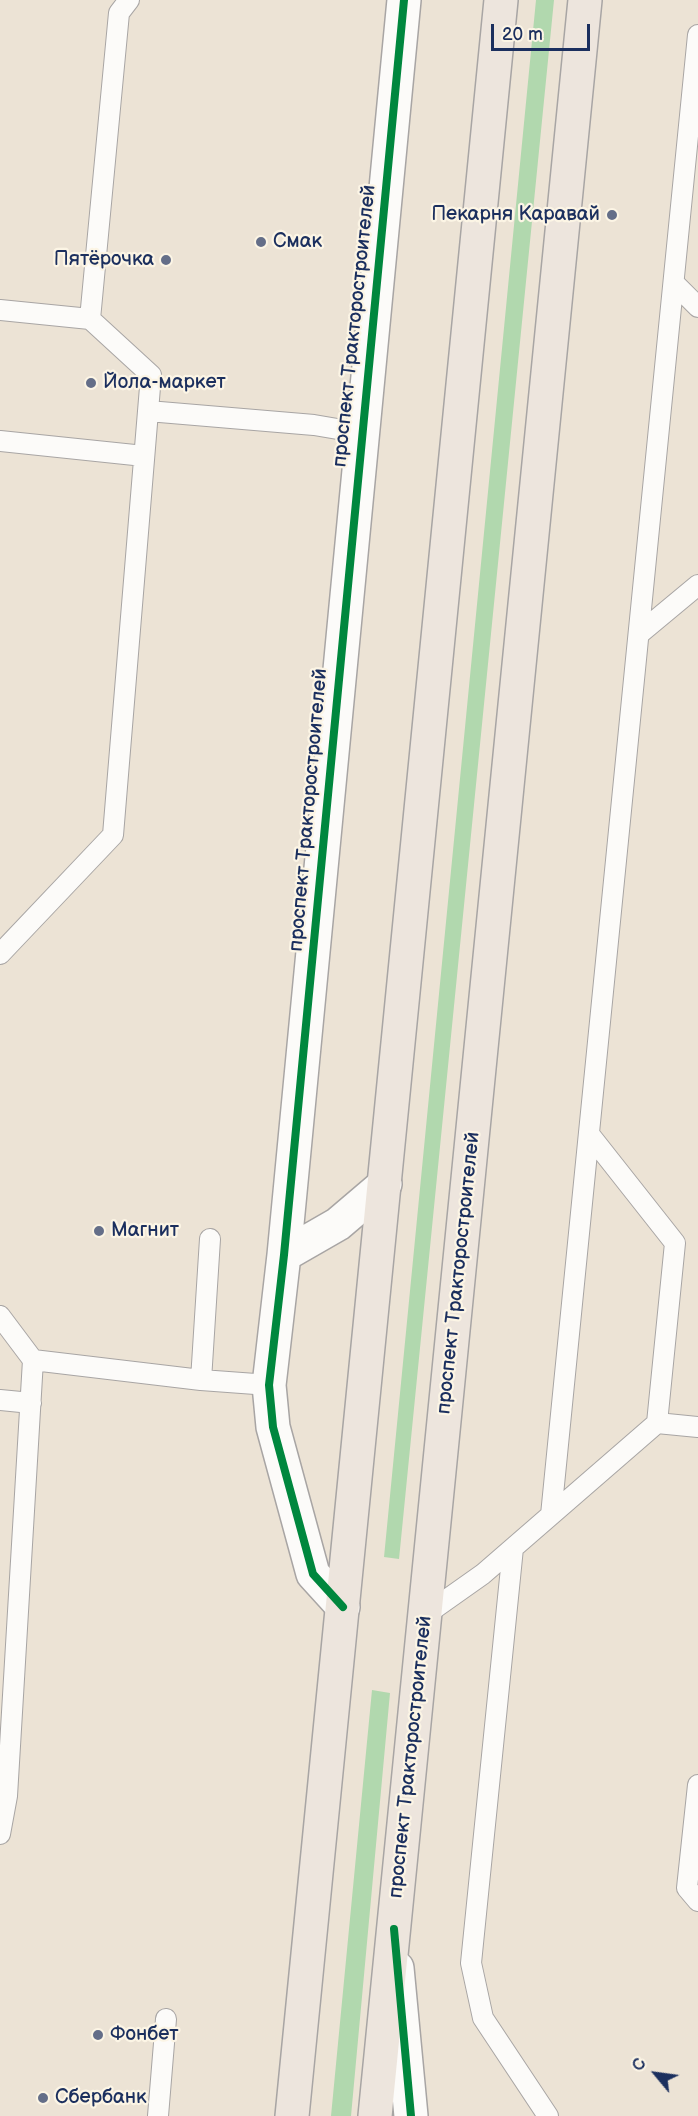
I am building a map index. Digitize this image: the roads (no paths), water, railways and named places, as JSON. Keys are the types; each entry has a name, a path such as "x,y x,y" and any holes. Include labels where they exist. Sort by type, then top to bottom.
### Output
{"main road":[{"path":"292,2116 501,0"},
{"name":"проспект Тракторостроителей","path":"375,2116 585,0"}],"street":[{"name":"проспект Тракторостроителей","path":"343,1607 313,1574 273,1427 269,1385 284,1255 404,0"},
{"path":"284,1255 338,1224 385,1184"},
{"path":"394,1929 411,2116"}],"lane":[{"path":"90,319 119,13 129,0"},
{"path":"551,1515 698,35"},
{"path":"674,283 698,307"},
{"path":"0,310 90,319 151,375 113,835 0,954"},
{"path":"148,411 314,425 361,433"},
{"path":"0,441 144,456"},
{"path":"639,634 698,585"},
{"path":"425,1615 483,1574 657,1424 675,1243 590,1134"},
{"path":"201,1380 210,1239"},
{"path":"0,1316 33,1360 7,1796 0,1834"},
{"path":"33,1360 201,1380 269,1385"},
{"path":"0,1400 31,1403"},
{"path":"657,1424 698,1428"},
{"path":"513,1548 471,1963 483,2018 548,2116"},
{"path":"698,1785 687,1888 698,1901"},
{"path":"158,2116 166,2019"}],"place":[{"name":"Пекарня Каравай","path":"612,215"},
{"name":"Смак","path":"261,242"},
{"name":"Пятёрочка","path":"166,260"},
{"name":"Йола-маркет","path":"91,383"},
{"name":"Магнит","path":"99,1231"},
{"name":"Фонбет","path":"98,2035"},
{"name":"Сбербанк","path":"43,2098"}]}
